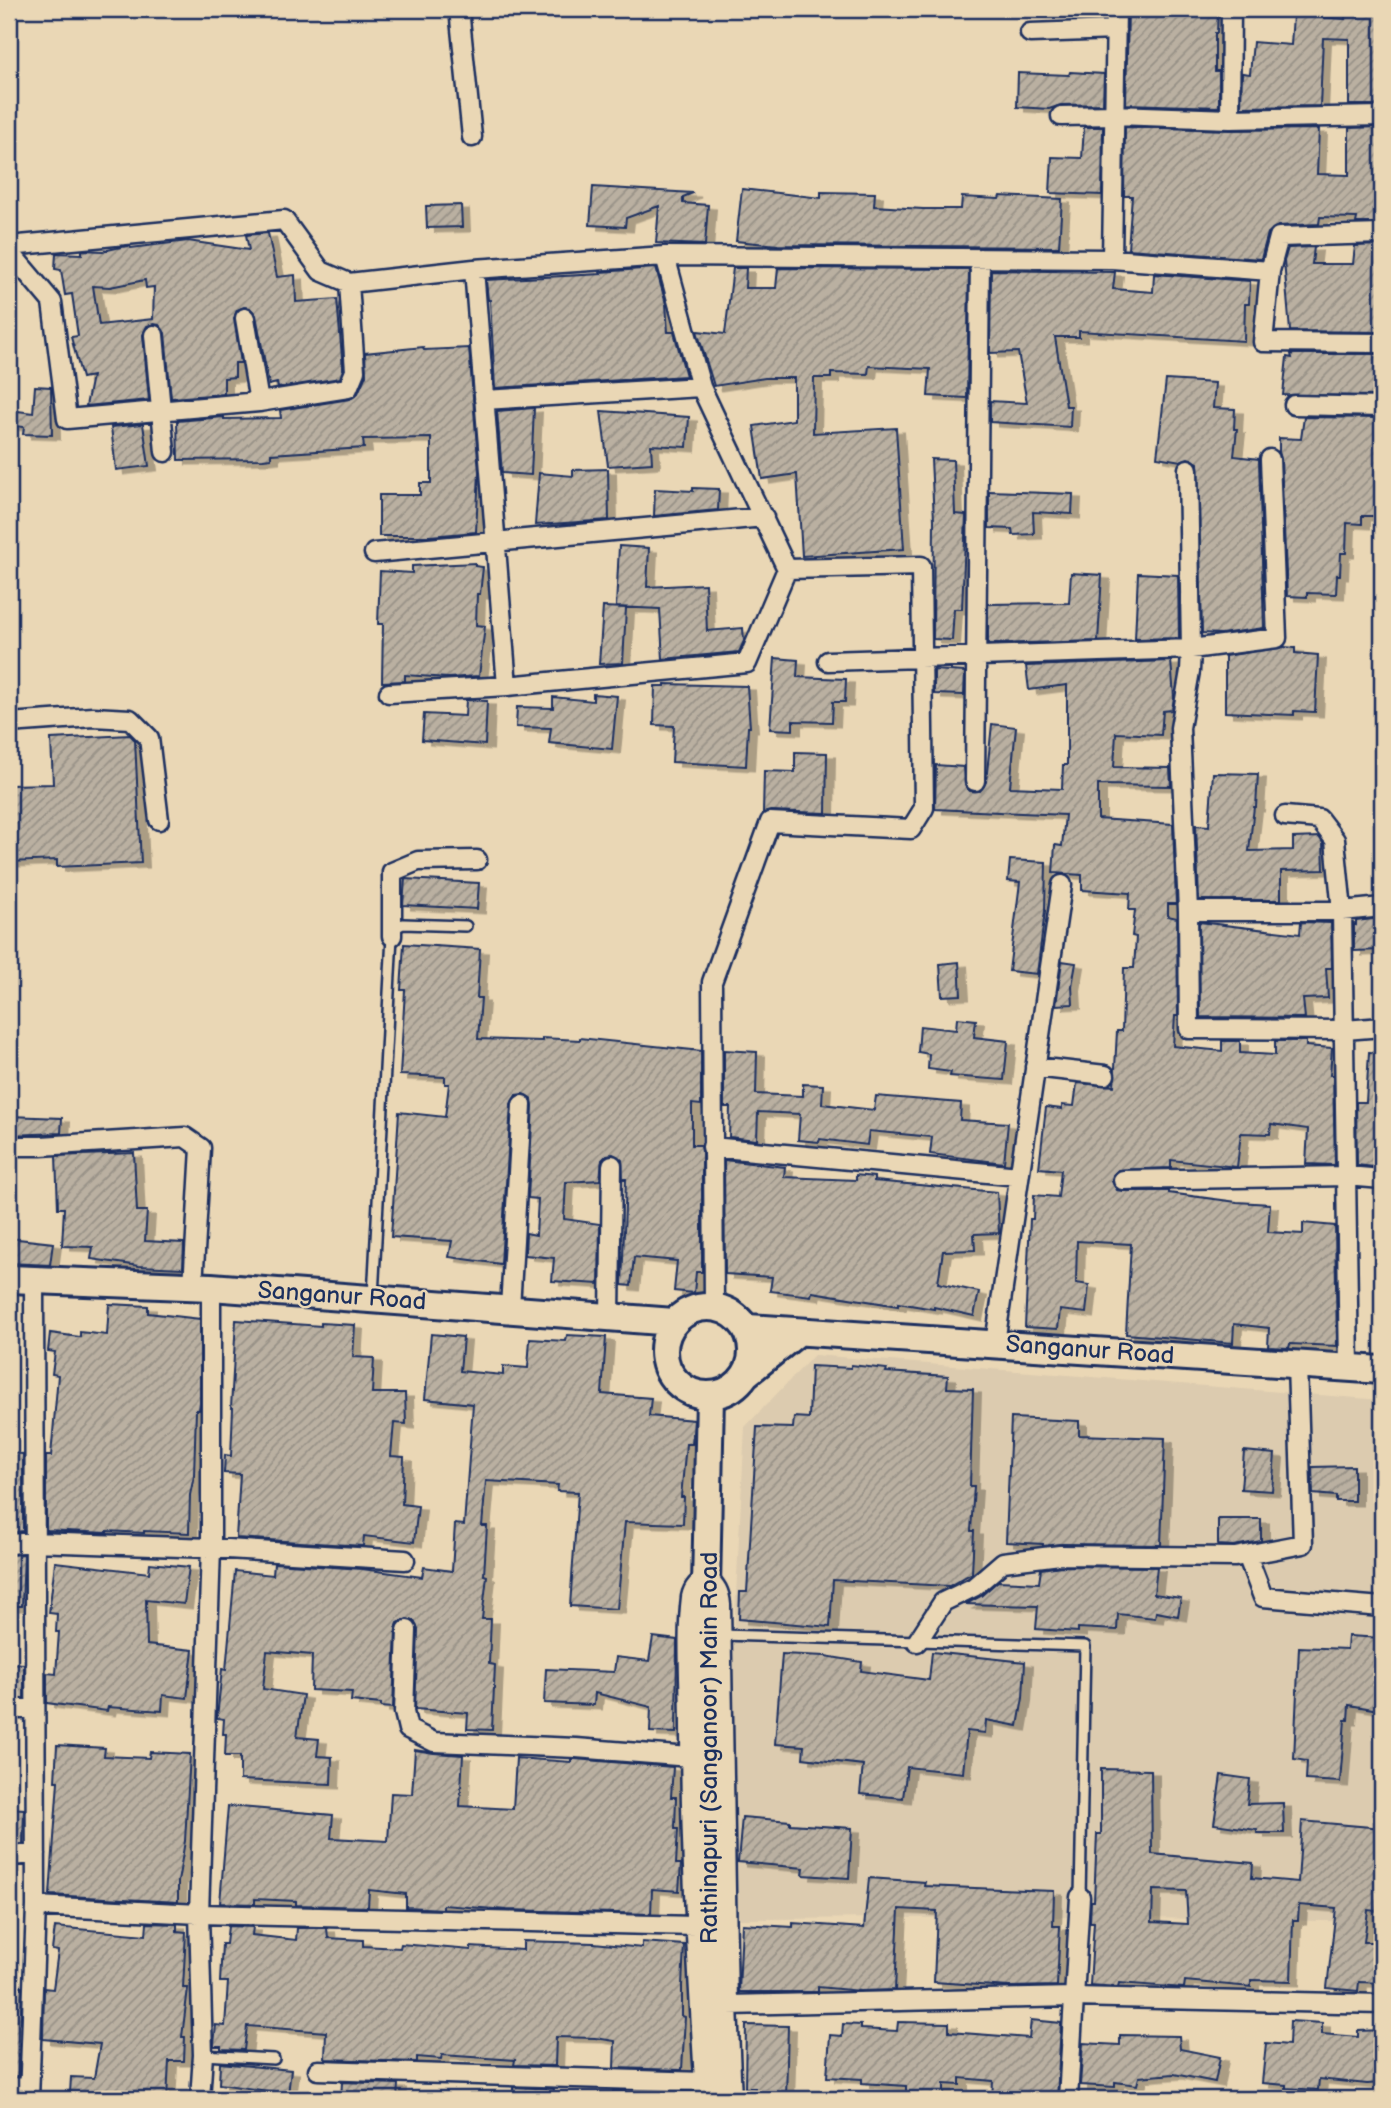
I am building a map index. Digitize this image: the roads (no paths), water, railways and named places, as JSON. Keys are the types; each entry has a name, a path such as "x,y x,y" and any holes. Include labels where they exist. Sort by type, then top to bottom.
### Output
{"main road":[{"name":"Sanganur Road","path":"22,1279 373,1298 674,1322"},
{"path":"665,1363 665,1342 674,1322 699,1308 714,1307 728,1312 748,1328 752,1346 746,1374"},
{"path":"618,1316 665,1363 672,1377 682,1387 695,1394 710,1396 737,1385 746,1374 798,1332"},
{"name":"Sanganur Road","path":"748,1328 1382,1370"},
{"name":"Rathinapuri (Sanganoor) Main Road","path":"709,2093 706,1586 710,1396"}],"street":[{"path":"459,9 472,137"},
{"path":"1112,259 1116,9"},
{"path":"1230,119 1231,9"},
{"path":"1030,33 1116,30"},
{"path":"1061,117 1115,115 1230,119 1382,116"},
{"path":"9,248 284,220 321,271 349,283 474,270 665,256 1112,259 1270,271"},
{"path":"1382,234 1279,237 1270,271 1263,342 1382,343"},
{"path":"9,248 51,302 67,419 259,402 348,388 355,371 349,283"},
{"path":"389,693 507,686 747,663 787,569 701,387 665,256"},
{"path":"975,781 980,258"},
{"path":"474,270 507,686"},
{"path":"244,318 259,402"},
{"path":"154,335 165,452"},
{"path":"484,400 701,387"},
{"path":"1294,405 1382,407"},
{"path":"828,661 1191,649 1278,638 1270,458"},
{"path":"1188,469 1191,671 1181,727 1188,911 1189,1029 1345,1030 1382,1027"},
{"path":"374,553 764,517"},
{"path":"714,1307 712,982 769,822 911,829 924,808 921,566 787,569"},
{"path":"9,723 93,716 130,719 149,738 159,820"},
{"path":"1285,816 1320,819 1335,841 1342,911 1349,1368"},
{"path":"392,936 392,872 418,861 477,860"},
{"path":"995,1343 1062,885"},
{"path":"1188,911 1342,911 1382,907"},
{"path":"1035,1067 1105,1075"},
{"path":"510,1308 522,1105"},
{"path":"9,1146 185,1137 201,1149 202,1287 211,1548 199,1914 202,2055 200,2099"},
{"path":"712,1147 1020,1176"},
{"path":"612,1165 618,1316"},
{"path":"1123,1180 1347,1176 1382,1179"},
{"path":"9,2087 29,2094 36,1906 34,1542 22,1279"},
{"path":"917,1642 943,1602 974,1587 1003,1562 1060,1555 1235,1557 1303,1544 1297,1365"},
{"path":"9,1544 34,1542 211,1548 405,1560"},
{"path":"1247,1555 1263,1597 1382,1607"},
{"path":"318,2070 709,2093 695,1926 690,1757 692,1595 696,1584 716,1586 720,1595 732,2099"},
{"path":"407,1630 404,1712 408,1729 434,1742 576,1748 690,1757"},
{"path":"9,1709 35,1709"},
{"path":"9,1856 36,1854"},
{"path":"1068,2099 1080,1897"},
{"path":"36,1906 199,1914 695,1926"},
{"path":"728,2005 1073,1997 1382,2004"}],"lane":[{"path":"373,1298 392,936 395,928 403,924 466,926"},
{"path":"721,1635 1085,1646 1080,1897"},
{"path":"202,2055 274,2059"}]}
